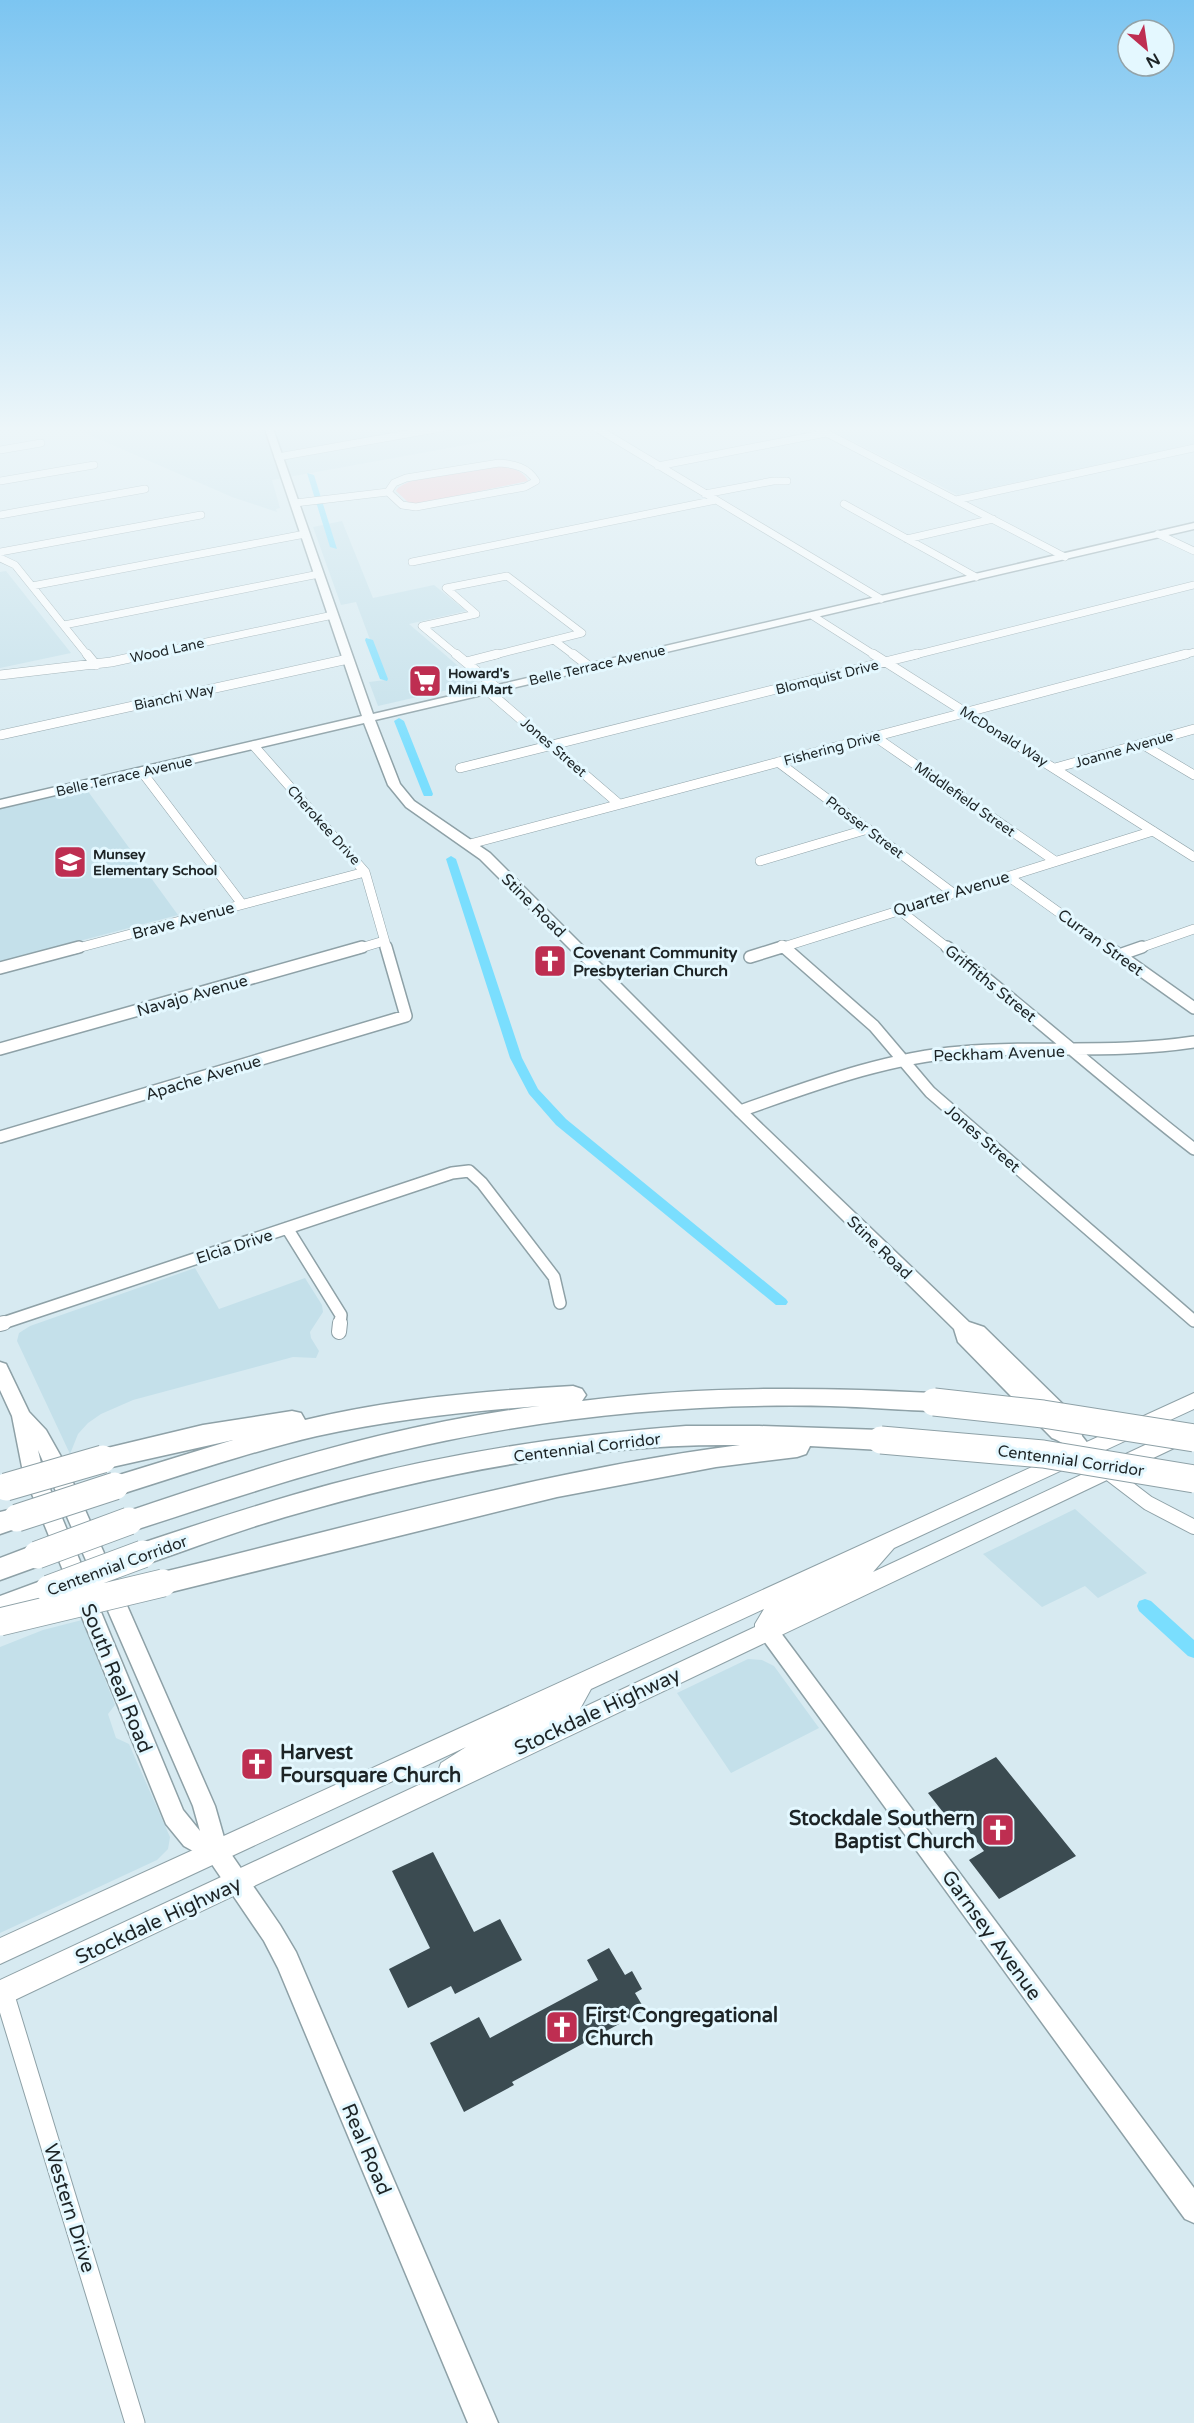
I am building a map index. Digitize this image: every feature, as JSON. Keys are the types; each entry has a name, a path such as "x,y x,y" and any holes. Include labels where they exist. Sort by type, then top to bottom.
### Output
{"highway":[{"path":"3,1488 203,1435 284,1421 367,1411 612,1394 775,1395 934,1402 1042,1414 1194,1438"},
{"path":"0,1569 129,1521 282,1470 450,1430 601,1405 683,1398 775,1395"},
{"path":"9,1520 277,1436 365,1417 449,1406"},
{"name":"Centennial Corridor","path":"0,1608 143,1554 283,1507 429,1471 530,1453 633,1440 694,1436 782,1435 873,1440 1043,1454 1194,1479"},
{"path":"0,1622 611,1474 685,1461 873,1440"}],"main road":[{"name":"Stockdale Highway","path":"0,1951 893,1539 1079,1444 1194,1400"},
{"name":"Stockdale Highway","path":"2,1994 1194,1430"},
{"path":"768,1631 766,1624 773,1614 863,1568 893,1539"},
{"path":"418,1796 491,1744 570,1704 578,1694 580,1684"}],"street":[{"path":"0,552 70,539"},
{"path":"32,586 278,539"},
{"name":"Stine Road","path":"307,539 389,775 400,794 422,813 470,843 485,856 740,1111 963,1327 964,1338 1059,1433 1079,1444 1106,1472"},
{"path":"412,562 524,539"},
{"path":"781,539 881,599"},
{"path":"907,539 975,577"},
{"path":"1031,539 1065,557"},
{"name":"Belle Terrace Avenue","path":"0,804 1137,539"},
{"path":"1169,539 1194,551"},
{"path":"0,558 15,565 96,664"},
{"path":"64,625 319,574"},
{"name":"Jones Street","path":"555,641 582,633 507,576 447,588 476,614 423,626 466,662 551,745 619,804"},
{"name":"Blomquist Drive","path":"460,768 1194,585"},
{"name":"Wood Lane","path":"0,675 26,670 96,664 333,615"},
{"name":"McDonald Way","path":"813,616 1194,857"},
{"path":"466,662 555,641 590,667"},
{"name":"Fishering Drive","path":"470,843 1194,652"},
{"name":"Bianchi Way","path":"0,735 348,659"},
{"name":"Joanne Avenue","path":"1054,768 1194,729"},
{"name":"Middlefield Street","path":"874,736 1055,861"},
{"path":"1142,744 1194,775"},
{"name":"Cherokee Drive","path":"254,746 365,872 406,1016"},
{"name":"Prosser Street","path":"778,762 953,892"},
{"path":"142,772 242,904"},
{"path":"760,861 868,830"},
{"name":"Quarter Avenue","path":"750,957 782,945 1153,831"},
{"name":"Brave Avenue","path":"0,968 365,872"},
{"name":"Curran Street","path":"1008,876 1194,1008"},
{"name":"Griffiths Street","path":"898,909 1022,1006 1132,1101 1194,1149"},
{"path":"1119,955 1194,929"},
{"name":"Navajo Avenue","path":"0,1049 384,941"},
{"name":"Jones Street","path":"782,945 867,1019 930,1092 1194,1321"},
{"name":"Apache Avenue","path":"0,1137 406,1016"},
{"name":"Peckham Avenue","path":"740,1111 848,1074 902,1060 961,1052 1146,1049 1194,1042"},
{"name":"Elcia Drive","path":"0,1324 452,1173 469,1171 482,1183 554,1277 560,1303"},
{"path":"287,1228 341,1315 339,1332"},
{"name":"South Real Road","path":"0,1369 21,1416 33,1472 174,1817 192,1839 217,1852"},
{"name":"South Real Road","path":"21,1416 39,1435 54,1462 204,1806 217,1852 237,1882"},
{"path":"1106,1472 1138,1499 1194,1527"},
{"name":"Garnsey Avenue","path":"768,1631 1194,2210"},
{"name":"Real Road","path":"237,1882 272,1933 287,1960 483,2423"},
{"name":"Western Drive","path":"2,1994 135,2423"}],"shaded area":[{"path":"317,539 349,539 373,598 434,585 466,611 409,624 478,683 378,706 369,682 385,680 356,602 341,605"},
{"path":"6,571 71,653 0,668 0,572"},
{"name":"Munsey Elementary School","path":"87,790 178,915 0,962 0,809"},
{"path":"195,1268 219,1309 305,1278 322,1305 323,1312 310,1332 319,1351 316,1358 293,1357 133,1400 101,1414 88,1423 78,1434 70,1454 17,1341 19,1333 30,1326"},
{"path":"1075,1509 1147,1573 1098,1598 1085,1586 1042,1607 983,1554"},
{"path":"82,1620 115,1705 108,1714 116,1738 129,1744 170,1837 168,1849 157,1860 0,1933 0,1647 43,1630"},
{"path":"748,1659 762,1660 774,1666 819,1728 731,1773 677,1693"}],"building":[{"name":"Howard's Mini Mart","path":"431,674 441,683 419,688 409,679"},
{"name":"Stockdale Southern Baptist Church","path":"996,1757 1076,1856 999,1899 969,1860 984,1851 961,1821 953,1825 928,1793"},
{"path":"433,1852 474,1932 500,1919 522,1960 455,1994 451,1986 408,2008 389,1969 430,1948 392,1871"},
{"name":"First Congregational Church","path":"609,1948 625,1975 632,1971 642,1989 635,1993 645,2010 512,2082 514,2085 464,2112 430,2043 479,2017 490,2038 598,1980 587,1960"}],"waterway":[{"path":"331,539 334,547"},
{"path":"369,640 384,679"},
{"path":"399,721 428,794"},
{"path":"451,859 516,1058 533,1091 561,1122 781,1302"},
{"path":"1145,1606 1194,1651"}],"place":[{"name":"Howard's Mini Mart","path":"425,681"},
{"name":"Munsey Elementary School","path":"70,862"},
{"name":"Covenant Community Presbyterian Church","path":"550,961"},
{"name":"Harvest Foursquare Church","path":"257,1764"},
{"name":"Stockdale Southern Baptist Church","path":"998,1830"},
{"name":"First Congregational Church","path":"562,2027"}]}
